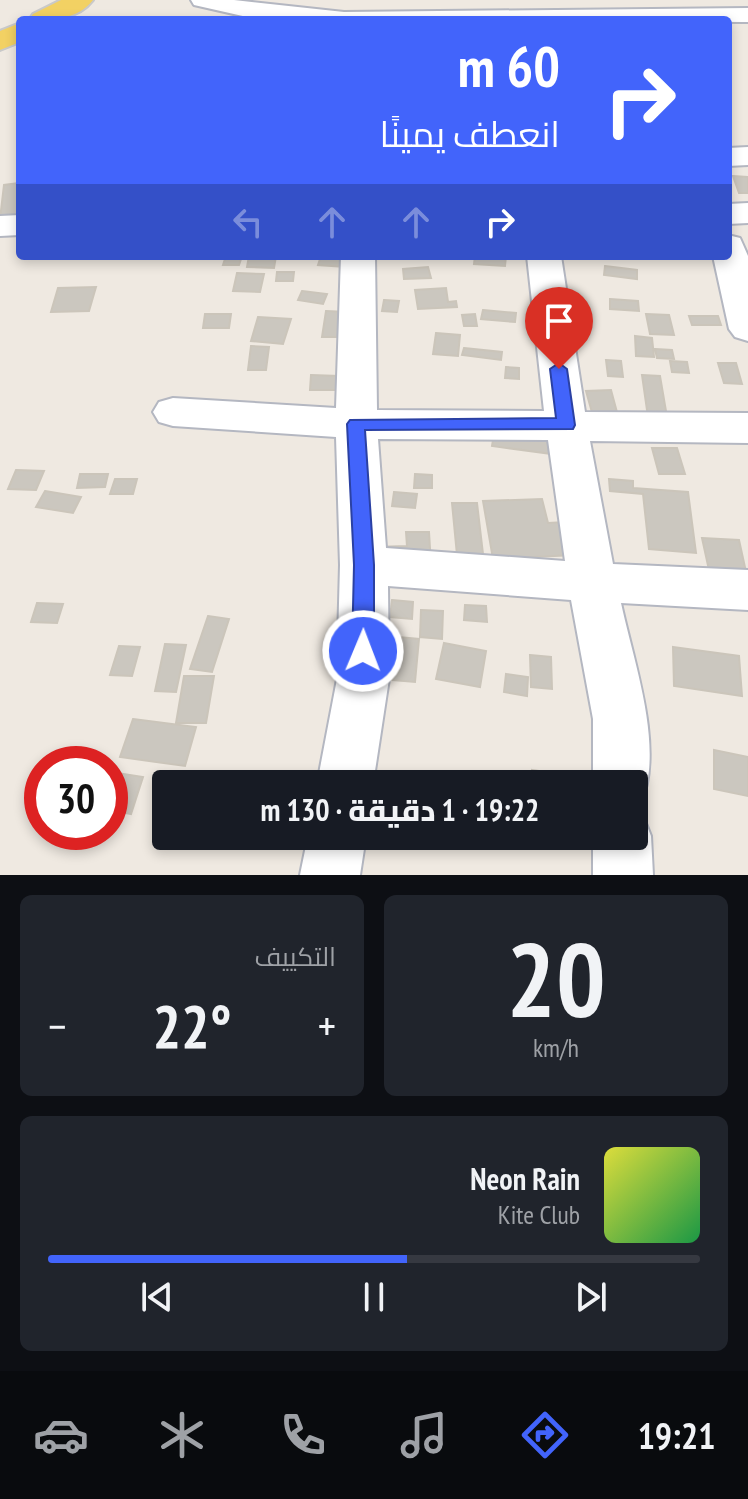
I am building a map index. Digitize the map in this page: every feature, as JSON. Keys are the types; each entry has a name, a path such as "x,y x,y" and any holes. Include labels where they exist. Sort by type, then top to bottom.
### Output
{"main road":[{"path":"50,16 80,0"}],"street":[{"path":"203,0 254,12 297,16"},
{"path":"675,16 696,8 748,15"},
{"path":"347,770 363,679 364,565 356,424 358,260"},
{"path":"545,260 566,425 592,582 620,719 621,770"},
{"path":"732,260 748,329"},
{"path":"173,412 356,424 748,428"},
{"path":"364,565 748,590"},
{"path":"330,875 334,850"},
{"path":"622,850 623,875"}],"building":[{"path":"733,176 748,177 748,193 739,193"},
{"path":"16,184 16,217 0,219 4,185"},
{"path":"225,260 241,260 239,265 223,265"},
{"path":"248,260 275,260 274,268 247,267"},
{"path":"320,260 347,260 345,267 318,265"},
{"path":"474,260 506,260 505,266 474,264"},
{"path":"605,266 637,270 637,279 604,275"},
{"path":"428,267 431,278 404,279 403,269"},
{"path":"277,272 294,272 293,281 276,281"},
{"path":"237,273 264,274 260,292 233,291"},
{"path":"96,287 89,311 51,312 58,288"},
{"path":"446,288 448,302 456,301 457,307 418,309 415,290"},
{"path":"302,291 327,294 323,304 298,300"},
{"path":"610,299 638,301 639,311 610,309"},
{"path":"384,300 399,301 397,312 382,311"},
{"path":"483,310 516,313 515,322 481,319"},
{"path":"326,311 346,312 343,337 322,337"},
{"path":"205,314 231,314 229,328 203,328"},
{"path":"475,314 477,326 464,326 462,315"},
{"path":"646,314 669,315 674,335 650,334"},
{"path":"689,316 718,316 721,325 692,325"},
{"path":"258,317 291,319 283,344 251,341"},
{"path":"436,333 460,335 458,356 433,354"},
{"path":"635,336 652,338 654,357 636,356"},
{"path":"251,346 269,347 266,370 248,370"},
{"path":"464,348 502,352 501,360 462,355"},
{"path":"655,349 672,350 674,359 657,358"},
{"path":"606,360 621,361 623,377 608,376"},
{"path":"670,361 687,362 689,373 672,372"},
{"path":"718,363 736,363 742,384 724,383"},
{"path":"506,367 519,368 519,379 505,378"},
{"path":"311,375 339,376 338,390 310,390"},
{"path":"642,375 660,376 667,417 648,417"},
{"path":"611,390 618,416 593,416 586,391"},
{"path":"494,434 553,442 552,454 492,446"},
{"path":"652,448 677,448 685,474 659,474"},
{"path":"16,470 44,471 36,490 8,489"},
{"path":"80,474 108,474 105,487 77,488"},
{"path":"415,474 432,475 432,488 414,488"},
{"path":"115,479 137,479 133,494 110,494"},
{"path":"609,479 633,481 633,488 688,492 696,553 649,549 643,494 610,491"},
{"path":"45,491 81,497 73,513 36,507"},
{"path":"394,492 417,494 415,508 392,506"},
{"path":"542,499 548,523 565,522 574,555 493,559 483,501"},
{"path":"452,503 477,503 483,554 457,555"},
{"path":"406,532 429,532 431,565 375,547 407,546"},
{"path":"702,538 739,540 746,572 709,570"},
{"path":"392,600 413,602 412,619 390,617"},
{"path":"37,603 63,604 57,623 31,622"},
{"path":"465,605 486,606 487,622 464,620"},
{"path":"421,610 443,611 442,639 420,637"},
{"path":"208,616 229,619 212,672 190,669"},
{"path":"387,636 419,639 415,682 381,679"},
{"path":"444,643 486,651 480,687 436,679"},
{"path":"165,644 186,645 176,692 155,691"},
{"path":"119,646 140,647 132,676 110,675"},
{"path":"673,647 739,656 742,696 674,686"},
{"path":"530,655 551,657 552,689 531,687"},
{"path":"506,674 528,677 527,696 504,692"},
{"path":"184,676 214,676 206,723 176,723"},
{"path":"133,719 196,727 185,766 128,758 128,746 124,746"},
{"path":"714,750 748,757 748,796 714,789"},
{"path":"128,775 143,777 131,814 128,813"}],"route":[{"path":"363,651 364,565 356,424 566,425 559,369"}]}
